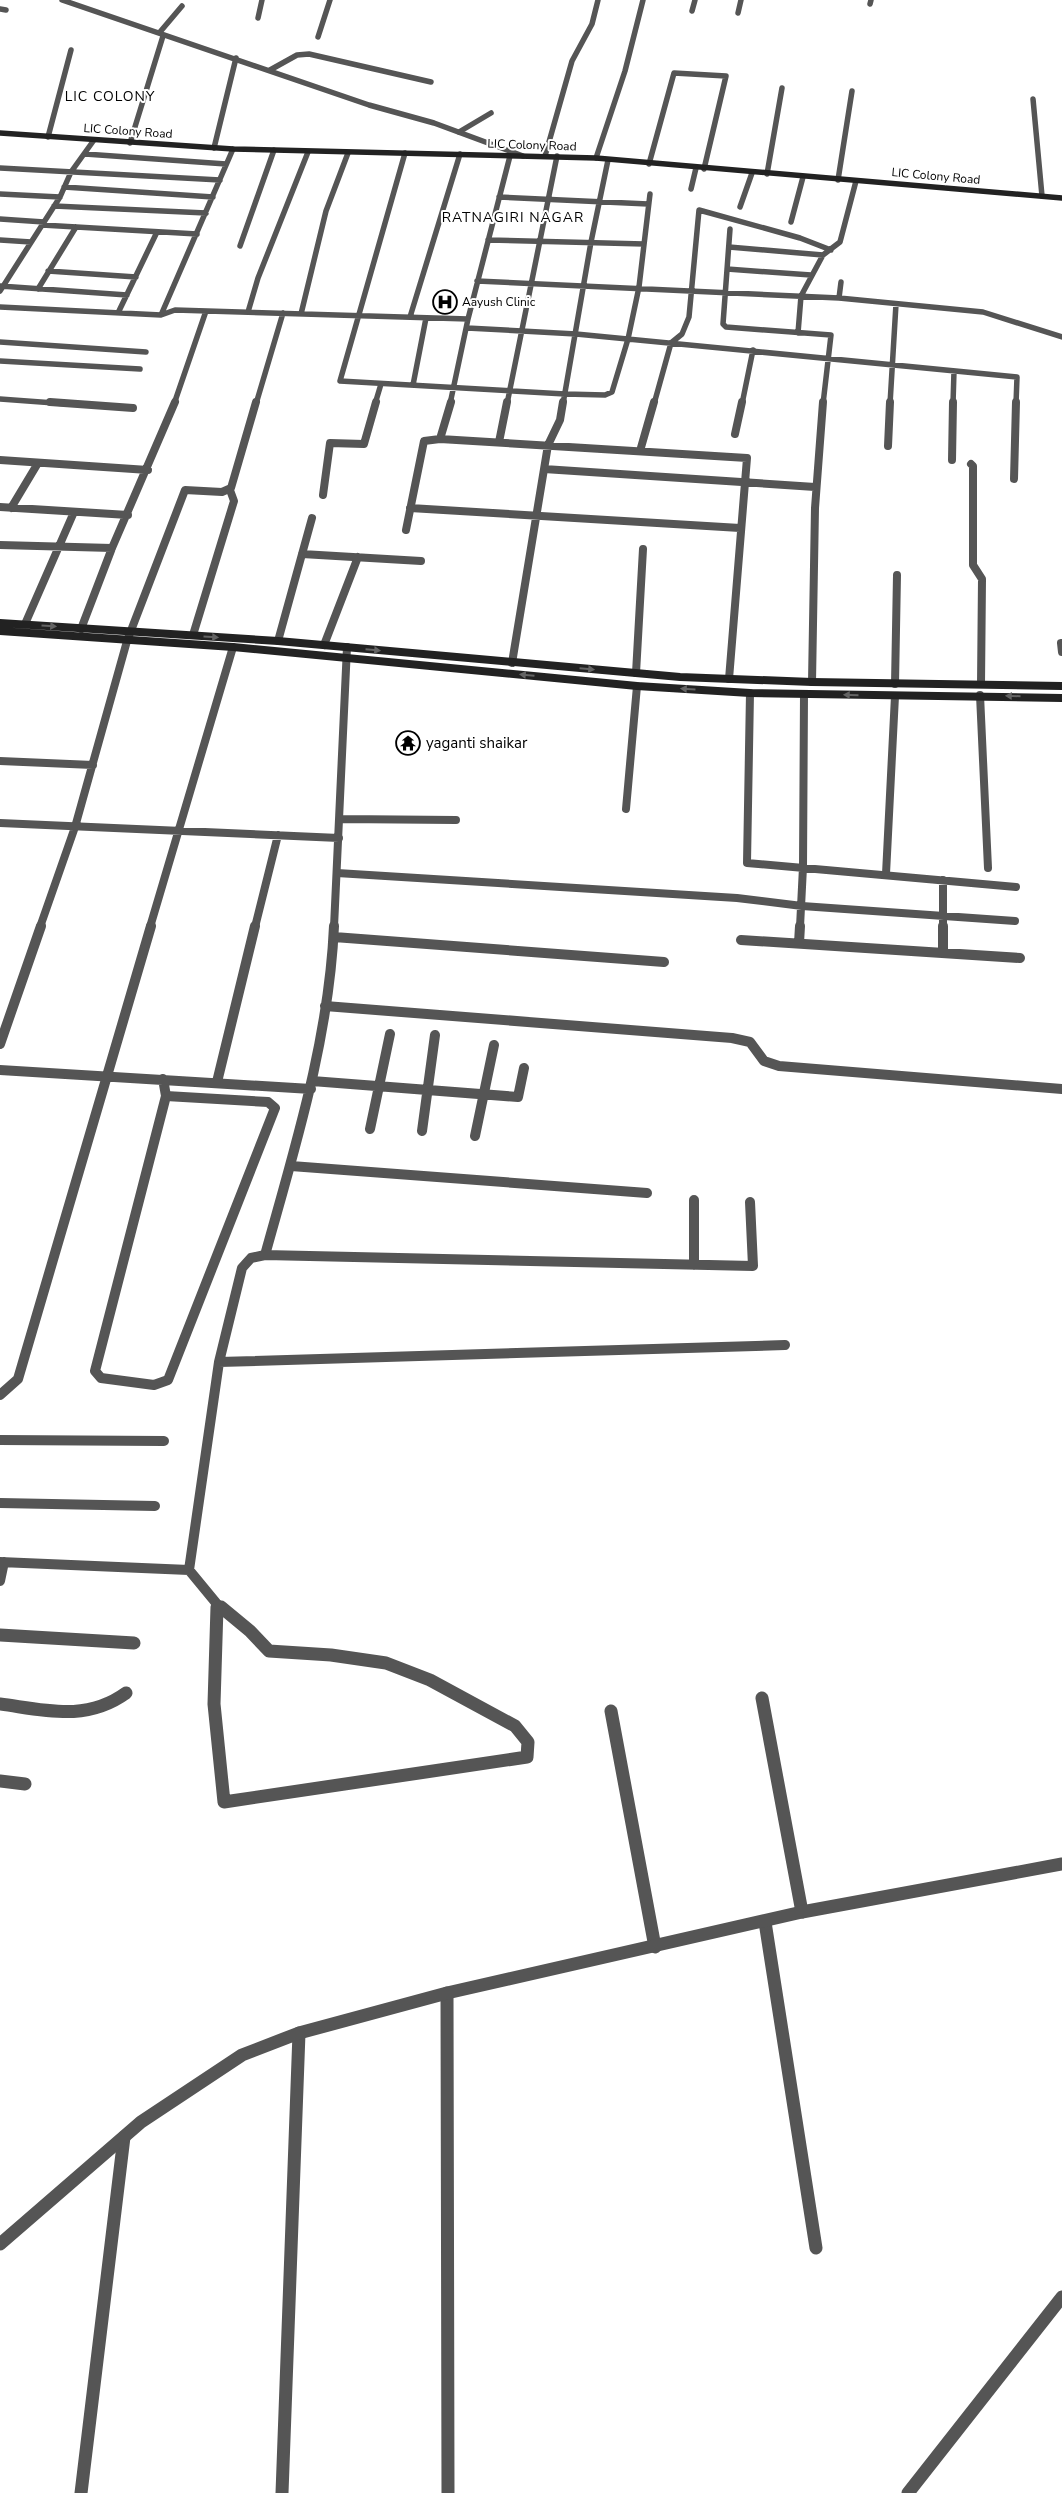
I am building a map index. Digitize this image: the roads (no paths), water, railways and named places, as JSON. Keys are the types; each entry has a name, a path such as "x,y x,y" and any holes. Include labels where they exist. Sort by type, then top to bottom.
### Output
{"main road":[{"name":"LIC Colony Road","path":"0,133 233,149 596,158 704,169 1062,198"},
{"path":"0,623 324,645 346,653 637,686 750,693 895,696 980,695 1062,698"},
{"path":"0,631 127,641 512,663 729,679 895,684 1062,686"}],"street":[{"path":"62,0 369,105 459,132 522,156"},
{"path":"258,18 262,0"},
{"path":"318,37 330,0"},
{"path":"545,156 572,61 592,24 598,0"},
{"path":"596,158 625,71 643,0"},
{"path":"692,11 695,0"},
{"path":"738,13 742,0"},
{"path":"130,143 162,34 182,6"},
{"path":"48,137 71,50"},
{"path":"270,70 297,55 309,54 431,82"},
{"path":"214,148 236,58"},
{"path":"649,164 674,73 726,76 704,169"},
{"path":"767,174 782,88"},
{"path":"838,180 852,92"},
{"path":"1033,100 1042,196"},
{"path":"459,132 491,113"},
{"path":"1,288 60,197 71,172 94,140"},
{"path":"161,315 233,149"},
{"path":"240,246 274,150"},
{"path":"248,312 258,278 308,152"},
{"path":"301,314 326,211 348,152"},
{"path":"405,153 340,381 565,394 605,395 612,392 628,339 639,287 650,194"},
{"path":"85,154 226,164"},
{"path":"410,317 460,154"},
{"path":"440,439 455,388 477,281 510,156"},
{"path":"499,442 557,156"},
{"path":"512,663 548,444 560,420 583,285 608,160"},
{"path":"0,168 220,180"},
{"path":"692,189 696,168"},
{"path":"740,207 752,173"},
{"path":"791,222 803,177"},
{"path":"798,333 801,296 823,255 840,242 856,181"},
{"path":"64,187 213,197"},
{"path":"0,194 60,197"},
{"path":"499,197 648,204"},
{"path":"54,206 206,213"},
{"path":"640,451 671,343 682,334 687,324 699,210 800,238 830,250"},
{"path":"0,219 76,227 197,234"},
{"path":"38,288 76,227"},
{"path":"730,229 723,324 726,327 831,335 818,427 815,487 812,682"},
{"path":"118,313 157,232"},
{"path":"0,240 31,242"},
{"path":"488,240 644,244"},
{"path":"729,247 823,255"},
{"path":"728,269 811,275"},
{"path":"48,271 136,277"},
{"path":"477,281 726,291 839,298 983,312 1062,338"},
{"path":"839,298 842,282"},
{"path":"1,288 38,288 127,295"},
{"path":"888,446 891,364 896,304"},
{"path":"0,307 161,315 175,310 468,319"},
{"path":"81,629 112,548 148,470 171,413 206,311"},
{"path":"193,636 234,501 230,490 283,314"},
{"path":"413,385 426,318"},
{"path":"467,328 576,334 1017,377 1014,479"},
{"path":"0,342 146,352"},
{"path":"735,434 753,350"},
{"path":"0,361 140,369"},
{"path":"952,460 954,371"},
{"path":"323,495 330,443 364,444 381,384"},
{"path":"0,399 133,408"},
{"path":"406,530 424,441 440,439 548,444 747,458 729,679"},
{"path":"0,460 148,470"},
{"path":"11,508 38,463"},
{"path":"971,464 974,466 974,565 982,579 981,684"},
{"path":"544,470 815,487"},
{"path":"0,1044 75,827 127,641 185,490 222,492 230,490"},
{"path":"0,507 128,515"},
{"path":"410,508 740,528"},
{"path":"25,624 74,512"},
{"path":"278,641 312,518"},
{"path":"0,545 112,548"},
{"path":"636,673 643,548"},
{"path":"302,554 420,561"},
{"path":"324,645 358,557"},
{"path":"895,684 896,575"},
{"path":"1061,643 1062,652"},
{"path":"0,1395 18,1379 177,831 233,647"},
{"path":"265,1255 312,1085 326,1006 334,937 346,653"},
{"path":"626,809 637,686"},
{"path":"750,693 747,864 803,867 1016,886"},
{"path":"799,944 803,867 804,694"},
{"path":"980,695 988,868"},
{"path":"886,874 895,696"},
{"path":"0,761 93,764"},
{"path":"340,819 456,820"},
{"path":"0,823 339,838"},
{"path":"216,1082 278,835"},
{"path":"337,873 737,898 802,906 1015,921"},
{"path":"943,880 943,953"},
{"path":"334,937 664,962"},
{"path":"741,940 1020,958"},
{"path":"326,1006 732,1038 752,1042 757,1046 764,1061 778,1066 1062,1089"},
{"path":"370,1128 390,1034"},
{"path":"422,1131 426,1089 435,1035"},
{"path":"475,1136 494,1046"},
{"path":"0,1070 216,1082 312,1085 378,1084 518,1096 524,1068"},
{"path":"163,1079 166,1096 96,1371 101,1378 154,1385 168,1380 275,1108 268,1102 166,1096"},
{"path":"291,1166 647,1193"},
{"path":"694,1200 694,1265"},
{"path":"217,1604 214,1704 224,1802 511,1761 527,1757 528,1742 515,1726 430,1680 386,1663 331,1655 270,1651 260,1644 250,1631 217,1604 189,1570 219,1362 242,1268 245,1262 252,1258 265,1255 753,1266 750,1202"},
{"path":"219,1362 785,1345"},
{"path":"0,1440 164,1441"},
{"path":"0,1503 155,1506"},
{"path":"0,1581 2,1562 189,1570"},
{"path":"0,1635 134,1643"},
{"path":"0,1704 84,1712 102,1709 115,1704 126,1693"},
{"path":"762,1698 802,1912"},
{"path":"611,1712 655,1947"},
{"path":"0,1781 25,1784"},
{"path":"0,2244 141,2122 242,2055 299,2033 447,1993 802,1912 1062,1864"},
{"path":"764,1922 816,2248"},
{"path":"447,1993 448,2493"},
{"path":"282,2493 299,2033"},
{"path":"81,2493 124,2137"},
{"path":"908,2493 1062,2297"}],"place":[{"name":"Aayush Clinic","path":"445,302"},
{"name":"yaganti shaikar","path":"408,743"}],"district":[{"name":"LIC COLONY","path":"110,96"},
{"name":"RATNAGIRI NAGAR","path":"513,217"}]}
